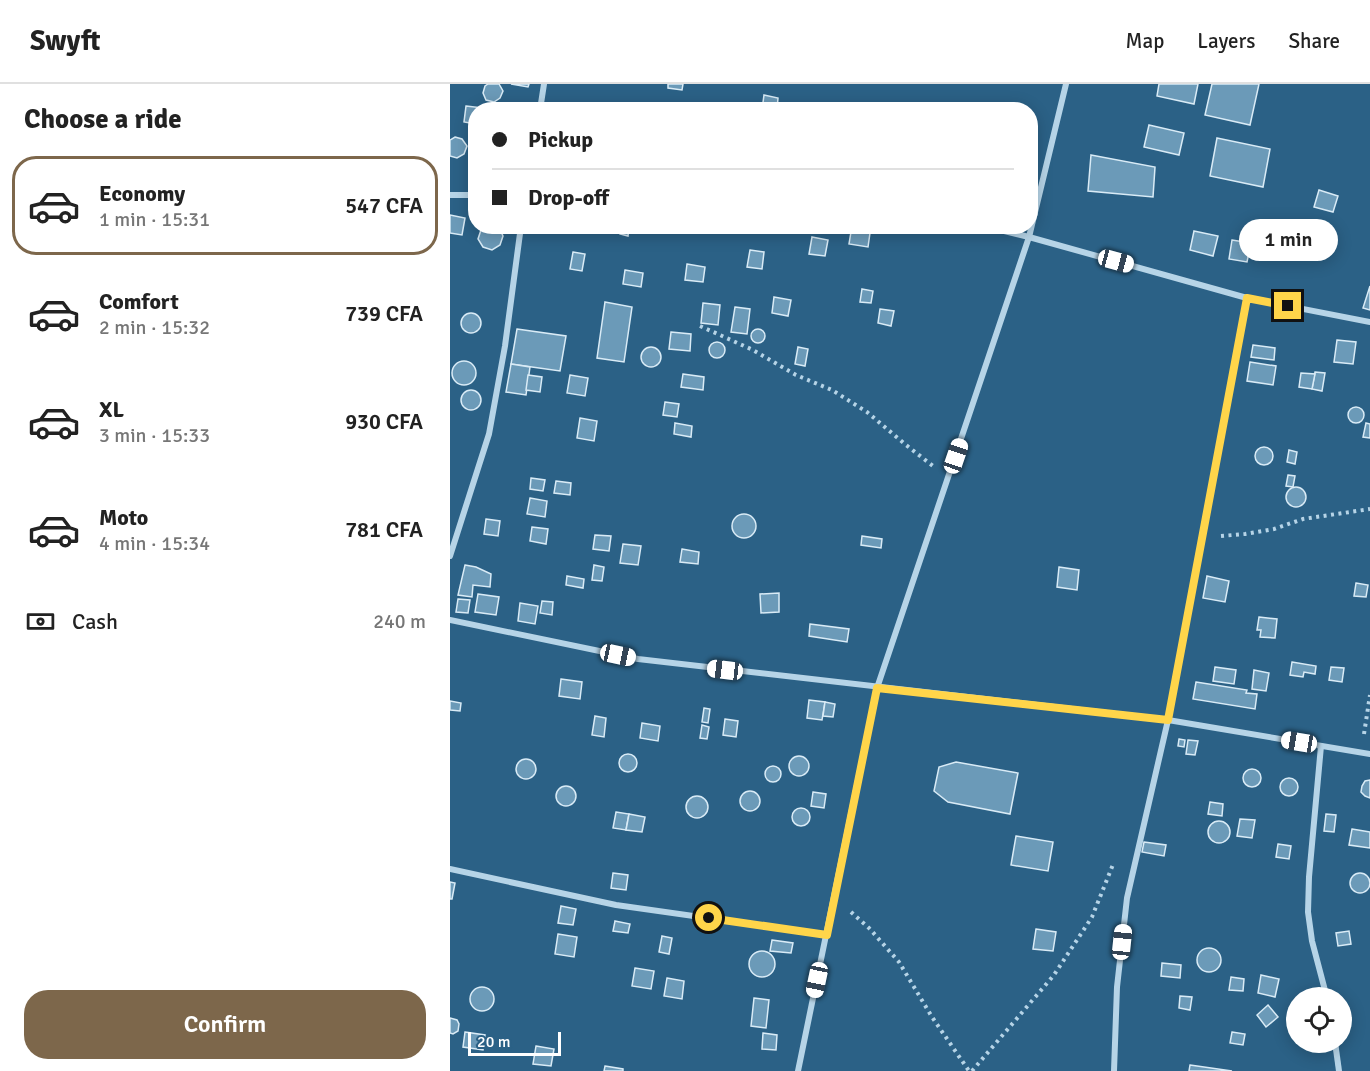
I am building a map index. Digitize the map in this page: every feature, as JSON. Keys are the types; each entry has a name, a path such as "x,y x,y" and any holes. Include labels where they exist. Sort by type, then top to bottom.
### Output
{"street":[{"path":"541,102 544,84"},
{"path":"1038,200 1066,84"},
{"path":"450,195 468,195"},
{"path":"450,556 489,434 505,346 520,234"},
{"path":"1017,234 1247,298 1370,322"},
{"path":"798,1071 877,688 1030,234"},
{"path":"1114,1071 1117,987 1127,898 1168,720 1247,298"},
{"path":"450,620 638,659 1168,720 1370,754"},
{"path":"1321,746 1308,912 1312,941 1324,987"},
{"path":"450,869 616,905 827,935"},
{"path":"1337,1053 1339,1071"}],"path":[{"path":"699,326 753,350 796,375 832,390 867,412 948,478"},
{"path":"1202,537 1245,534 1274,529 1303,519 1370,509"},
{"path":"1361,752 1370,695"},
{"path":"834,897 869,927 899,962 932,1017 970,1071 1054,975 1092,917 1115,860"}],"building":[{"path":"488,84 499,84 503,91 500,98 494,102 486,100 483,93"},
{"path":"511,84 529,84 528,87"},
{"path":"668,84 683,84 682,90 668,88"},
{"path":"1159,84 1198,84 1194,104 1157,96"},
{"path":"1212,84 1259,84 1250,125 1205,115"},
{"path":"764,95 778,98 778,102 763,102"},
{"path":"466,106 468,106 468,123 464,122"},
{"path":"1149,125 1184,133 1179,155 1144,147"},
{"path":"455,137 462,139 467,146 464,154 457,158 450,156 450,140"},
{"path":"1217,138 1270,149 1263,187 1210,176"},
{"path":"1091,155 1155,167 1153,197 1088,191"},
{"path":"1319,190 1338,196 1333,212 1314,207"},
{"path":"450,215 465,218 462,235 450,233"},
{"path":"1194,231 1218,236 1213,256 1190,250"},
{"path":"480,234 502,234 503,236 500,245 492,250 483,247 478,239"},
{"path":"851,234 870,234 868,247 849,244"},
{"path":"812,237 828,240 825,256 809,254"},
{"path":"1232,240 1251,243 1247,262 1229,259"},
{"path":"750,250 764,252 762,269 747,267"},
{"path":"573,252 585,254 582,271 570,269"},
{"path":"687,264 705,267 703,282 685,280"},
{"path":"625,270 643,273 641,287 623,284"},
{"path":"1370,286 1370,310 1363,308"},
{"path":"862,289 873,291 871,303 860,302"},
{"path":"774,297 791,300 788,316 772,313"},
{"path":"605,302 632,307 624,362 597,358"},
{"path":"703,303 720,305 718,325 701,323"},
{"path":"735,307 750,309 747,334 731,332"},
{"path":"880,309 894,311 891,326 878,323"},
{"path":"471,313 478,316 481,323 478,330 471,333 464,330 461,323 464,316"},
{"path":"517,329 566,336 560,371 511,364"},
{"path":"755,329 761,329 765,336 761,343 755,343 751,339 751,333"},
{"path":"671,332 691,334 690,351 669,349"},
{"path":"1337,340 1356,342 1353,364 1334,362"},
{"path":"714,342 720,342 725,350 723,356 714,358 709,353 709,347"},
{"path":"1253,345 1275,348 1274,360 1251,357"},
{"path":"651,347 658,350 661,357 658,364 651,367 644,364 641,357 644,350"},
{"path":"798,347 808,349 805,366 795,364"},
{"path":"464,361 473,364 476,373 473,382 464,385 455,382 452,373 455,364"},
{"path":"1250,362 1276,366 1273,385 1247,381"},
{"path":"511,364 530,367 526,395 506,392"},
{"path":"1315,372 1325,373 1322,391 1312,389"},
{"path":"1301,373 1315,374 1312,389 1299,387"},
{"path":"683,374 704,377 703,390 681,387"},
{"path":"528,375 542,377 540,392 526,390"},
{"path":"570,375 588,378 585,396 567,393"},
{"path":"471,390 478,393 481,400 478,407 471,410 464,407 461,400 464,393"},
{"path":"665,402 679,404 677,417 663,415"},
{"path":"1356,407 1362,409 1364,415 1362,421 1356,423 1350,421 1348,415 1350,409"},
{"path":"580,418 597,421 594,441 577,438"},
{"path":"675,423 692,426 691,437 674,434"},
{"path":"1366,423 1370,424 1370,438 1363,437"},
{"path":"1264,447 1270,450 1273,456 1270,462 1264,465 1258,462 1255,456 1258,450"},
{"path":"1289,450 1297,452 1295,464 1287,462"},
{"path":"1288,475 1295,476 1293,487 1286,486"},
{"path":"531,478 545,480 543,491 530,489"},
{"path":"556,481 571,483 570,495 554,493"},
{"path":"1296,487 1303,490 1306,497 1303,504 1296,507 1289,504 1286,497 1289,490"},
{"path":"530,498 547,501 545,517 527,514"},
{"path":"744,514 753,517 756,526 753,535 744,538 735,535 732,526 735,517"},
{"path":"486,519 500,521 498,536 484,534"},
{"path":"532,527 548,529 546,544 530,541"},
{"path":"595,535 611,536 609,551 593,549"},
{"path":"862,536 882,539 881,548 861,545"},
{"path":"623,544 641,546 638,565 620,563"},
{"path":"682,549 699,552 698,564 680,562"},
{"path":"465,565 491,574 490,587 473,585 472,597 458,595"},
{"path":"594,565 604,567 602,581 592,580"},
{"path":"1059,567 1079,570 1077,590 1057,587"},
{"path":"567,576 584,579 583,588 566,585"},
{"path":"1207,576 1229,581 1225,602 1203,598"},
{"path":"1356,583 1368,585 1366,597 1354,596"},
{"path":"779,593 779,612 761,613 760,594"},
{"path":"478,594 499,597 496,615 475,612"},
{"path":"458,599 470,600 468,613 456,612"},
{"path":"542,601 553,602 552,615 540,613"},
{"path":"520,603 538,606 535,624 518,621"},
{"path":"1259,617 1277,619 1275,638 1260,637 1261,630 1257,630"},
{"path":"810,624 849,629 847,642 809,636"},
{"path":"1292,662 1316,666 1315,674 1304,672 1303,677 1290,675"},
{"path":"1215,667 1236,670 1234,684 1213,681"},
{"path":"1331,667 1344,668 1342,682 1329,680"},
{"path":"1254,670 1269,673 1266,691 1252,689"},
{"path":"561,679 582,682 580,699 559,696"},
{"path":"1196,682 1247,690 1246,693 1257,694 1255,709 1193,699"},
{"path":"809,700 825,702 822,720 807,718"},
{"path":"450,701 461,703 460,711 450,710"},
{"path":"825,702 835,704 833,717 823,716"},
{"path":"704,708 710,709 708,723 702,722"},
{"path":"595,716 606,718 604,737 592,735"},
{"path":"725,719 738,721 736,737 723,735"},
{"path":"642,723 660,726 658,741 640,738"},
{"path":"702,725 709,727 707,739 700,738"},
{"path":"1179,739 1185,740 1184,747 1178,746"},
{"path":"1188,740 1198,741 1195,755 1186,754"},
{"path":"628,754 634,757 637,763 634,769 628,772 622,769 619,763 622,757"},
{"path":"799,756 806,759 809,766 806,773 799,776 792,773 789,766 792,759"},
{"path":"526,759 533,762 536,769 533,776 526,779 519,776 516,769 519,762"},
{"path":"956,762 1018,773 1010,814 948,802 934,791 939,767"},
{"path":"773,766 781,774 773,782 765,774"},
{"path":"1252,769 1258,772 1261,778 1258,784 1252,787 1246,784 1243,778 1246,772"},
{"path":"1289,778 1295,781 1298,787 1295,793 1289,796 1283,793 1280,787 1283,781"},
{"path":"1370,780 1370,798 1361,792 1365,781"},
{"path":"566,786 573,789 576,796 573,803 566,806 559,803 556,796 559,789"},
{"path":"750,791 757,794 760,801 757,808 750,811 743,808 740,801 743,794"},
{"path":"813,792 826,794 824,808 811,806"},
{"path":"697,796 705,799 708,807 705,815 697,818 689,815 686,807 689,799"},
{"path":"1210,802 1223,804 1222,816 1208,814"},
{"path":"797,808 805,808 810,813 808,824 797,826 792,821 792,813"},
{"path":"616,812 629,814 626,830 613,828"},
{"path":"629,814 645,817 642,832 626,830"},
{"path":"1326,814 1336,815 1334,832 1324,831"},
{"path":"1240,819 1255,820 1252,838 1237,836"},
{"path":"1219,821 1227,824 1230,832 1227,840 1219,843 1211,840 1208,832 1211,824"},
{"path":"1352,829 1370,832 1370,848 1349,845"},
{"path":"1016,836 1053,842 1048,871 1011,865"},
{"path":"1144,842 1166,845 1164,856 1142,852"},
{"path":"1278,844 1291,846 1289,859 1276,857"},
{"path":"613,873 628,875 626,890 611,888"},
{"path":"1360,873 1367,876 1370,883 1367,890 1360,893 1353,890 1350,883 1353,876"},
{"path":"450,882 455,883 452,899 450,899"},
{"path":"561,906 576,909 573,925 558,923"},
{"path":"615,921 630,924 628,933 613,931"},
{"path":"1036,929 1056,932 1053,951 1033,949"},
{"path":"1349,931 1351,944 1338,946 1336,933"},
{"path":"558,934 577,937 574,957 555,954"},
{"path":"662,936 672,938 669,954 659,952"},
{"path":"772,940 793,943 791,953 770,951"},
{"path":"1209,948 1218,951 1221,960 1218,969 1209,972 1200,969 1197,960 1200,951"},
{"path":"762,951 771,955 775,964 771,973 762,977 753,973 749,964 753,955"},
{"path":"1162,963 1181,965 1180,978 1161,976"},
{"path":"635,968 654,971 651,989 632,986"},
{"path":"1261,975 1279,979 1275,997 1258,993"},
{"path":"1231,977 1244,979 1243,991 1229,990"},
{"path":"667,978 684,981 682,999 664,996"},
{"path":"482,987 491,990 494,999 491,1008 482,1011 473,1008 470,999 473,990"},
{"path":"1180,996 1192,997 1190,1010 1179,1008"},
{"path":"754,998 769,1000 766,1028 751,1026"},
{"path":"1268,1005 1278,1017 1266,1027 1257,1015"},
{"path":"450,1018 457,1020 459,1024 458,1031 453,1034 450,1033"},
{"path":"465,1032 485,1035 483,1050 463,1047"},
{"path":"1232,1032 1245,1034 1243,1045 1230,1043"},
{"path":"763,1033 777,1035 776,1050 762,1049"},
{"path":"536,1046 554,1049 551,1066 533,1064"},
{"path":"1190,1065 1232,1071 1189,1071"},
{"path":"605,1066 623,1069 623,1071 604,1071"}],"route":[{"path":"709,918 827,935 877,688 1168,720 1247,298 1288,306"}]}
